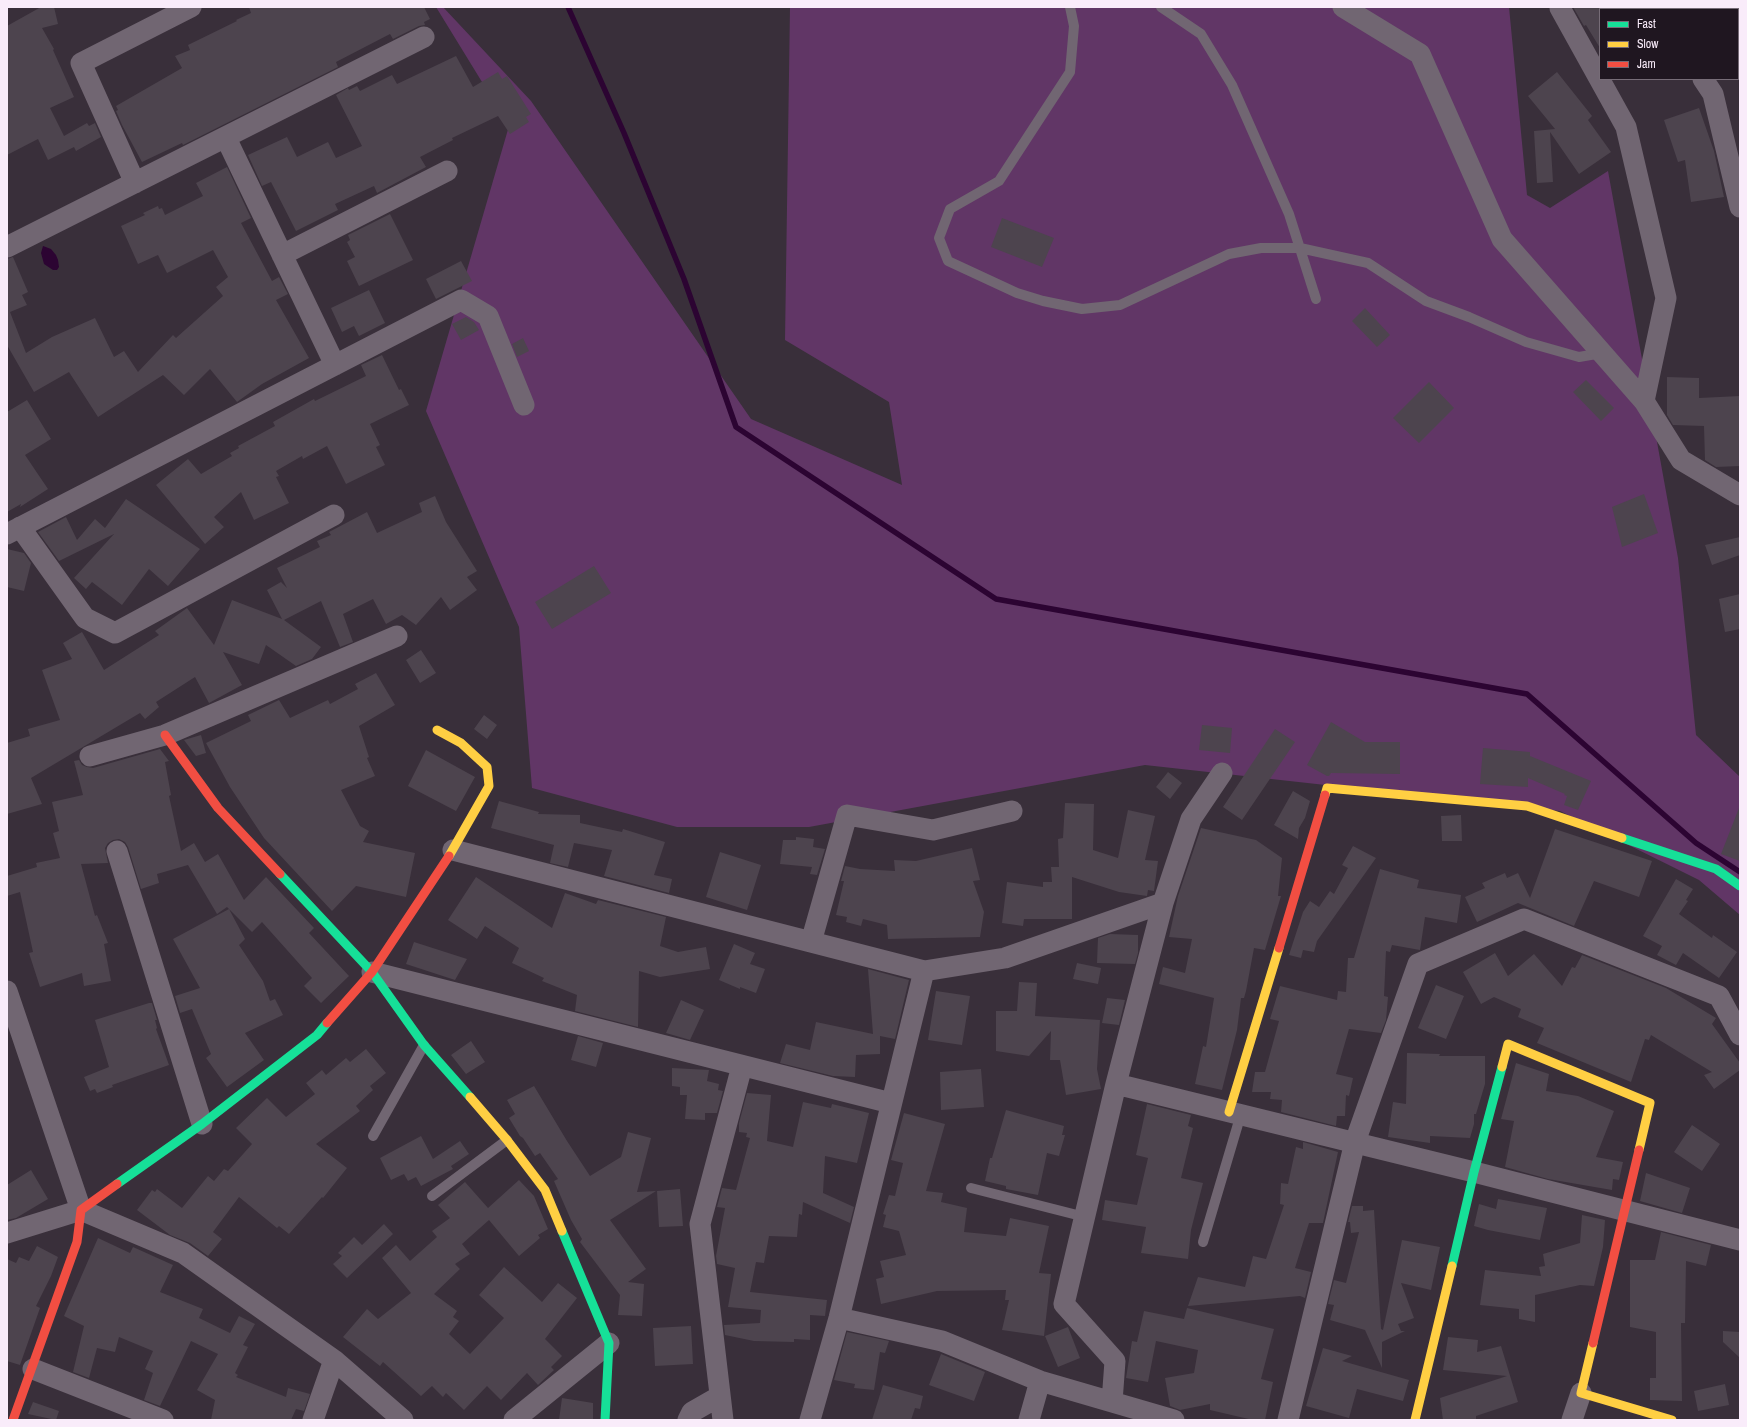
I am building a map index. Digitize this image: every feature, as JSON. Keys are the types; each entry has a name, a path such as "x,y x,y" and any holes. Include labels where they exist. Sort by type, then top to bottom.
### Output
{"street":[{"path":"135,183 81,63 191,7"},
{"path":"1343,7 1420,54 1502,239 1644,401 1681,460 1740,496"},
{"path":"1560,8 1599,78"},
{"path":"7,247 424,38"},
{"path":"1600,80 1626,127 1666,298 1644,401"},
{"path":"1704,80 1713,94 1740,207"},
{"path":"226,138 335,365"},
{"path":"282,256 447,171"},
{"path":"334,515 115,633 85,618 13,530 461,300 488,316 524,405"},
{"path":"90,756 164,735 397,636"},
{"path":"7,1233 81,1210 202,1124 317,1034 372,972 453,850 489,786 487,767 461,743 437,730"},
{"path":"164,735 218,808 372,972 424,1045 506,1140 545,1190 609,1343 605,1420"},
{"path":"1112,1402 1115,1361 1064,1304 1116,1084 1163,903 1191,819 1222,773"},
{"path":"1235,1113 1327,788 1527,806 1716,869 1740,886"},
{"path":"811,942 847,815 933,830 1012,811"},
{"path":"453,850 924,971 1005,958 1163,903"},
{"path":"117,851 202,1124"},
{"path":"1288,1420 1355,1142 1418,964 1524,919 1719,996 1740,1035"},
{"path":"810,1420 839,1318 924,971"},
{"path":"372,972 891,1103"},
{"path":"7,991 81,1210 77,1242 14,1420"},
{"path":"1415,1420 1474,1172 1508,1044 1650,1103 1581,1393 1572,1420"},
{"path":"723,1420 700,1224 742,1066"},
{"path":"1116,1084 1355,1142 1740,1240"},
{"path":"81,1210 183,1253 334,1360 402,1420"},
{"path":"839,1318 942,1341 1040,1381 1165,1419"},
{"path":"514,1420 609,1343"},
{"path":"313,1420 334,1360"},
{"path":"33,1369 163,1420"},
{"path":"1029,1420 1040,1381"},
{"path":"1581,1393 1672,1420"},
{"path":"688,1420 692,1412 720,1396"}],"lane":[{"path":"1070,7 1074,26 1070,72 999,181 950,209 940,238 948,261 1017,293 1043,301 1082,309 1120,305 1229,254 1261,248 1300,248 1368,263 1426,301 1469,317 1526,342 1580,357 1602,353"},
{"path":"1161,7 1201,34 1232,85 1288,214 1316,299"},
{"path":"373,1136 424,1045"},
{"path":"1203,1242 1235,1113"},
{"path":"432,1196 506,1140"},
{"path":"971,1188 1085,1217"}],"shaded area":[{"path":"436,7 443,7 531,101 751,419 902,485 889,402 785,340 790,7 1509,7 1527,195 1550,208 1608,171 1678,558 1696,735 1740,777 1740,915 1699,880 1560,811 1145,765 809,827 677,827 532,788 519,627 426,411 509,126"},
{"path":"43,246 51,249 56,255 59,267 57,270 53,270 44,264 41,253"}],"building":[{"path":"41,7 54,7 58,24 42,28 54,49 53,50 74,97 50,108 64,136 87,123 89,126 95,123 101,137 76,151 74,147 48,160 38,139 7,155 7,26"},
{"path":"249,7 424,7 430,19 424,22 425,25 419,26 393,39 390,34 336,62 338,67 183,145 182,143 142,162 122,125 116,111 118,110 116,106 182,68 175,56 190,50 188,45 251,13"},
{"path":"1573,7 1619,7 1599,8 1599,46 1586,25 1584,26"},
{"path":"456,56 473,87 498,72 502,79 507,76 531,114 526,117 529,122 510,134 498,116 452,138 453,140 420,157 426,167 377,193 374,186 335,204 338,210 296,231 271,182 262,186 248,155 287,137 297,157 328,142 336,158 362,146 336,95 348,88 349,90 357,86 360,91 392,75 397,84"},
{"path":"1557,72 1592,116 1588,120 1611,152 1579,174 1550,132 1553,182 1537,183 1534,131 1555,129 1528,96"},
{"path":"1699,108 1714,151 1724,197 1691,202 1685,160 1678,162 1664,120"},
{"path":"227,167 251,218 241,223 272,281 279,277 288,294 276,300 309,358 262,384 237,402 210,369 184,395 163,375 98,417 69,372 34,392 7,345 7,259 13,257 28,292 22,295 27,305 10,312 26,353 52,337 95,318 114,357 124,351 138,372 173,335 176,338 223,296 216,287 228,277 213,250 167,273 158,255 138,264 121,226 145,215 143,213 158,206 159,209 162,208 165,215 203,196 196,183"},
{"path":"390,214 413,260 359,286 347,261 355,257 347,242 350,240 348,235"},
{"path":"1002,218 1054,238 1042,267 991,247"},
{"path":"461,261 472,281 436,299 426,279"},
{"path":"369,290 385,323 359,336 354,326 342,332 331,308"},
{"path":"1365,308 1390,335 1377,347 1352,321"},
{"path":"466,317 474,322 479,330 461,340 452,324"},
{"path":"523,338 529,351 517,357 512,344"},
{"path":"382,355 399,390 401,389 409,405 370,424 380,445 376,447 385,465 346,484 327,446 303,459 302,456 276,471 279,476 276,477 289,503 254,520 241,492 214,517 224,527 205,544 156,485 188,459 201,474 232,456 230,453 239,448 238,446 275,426 273,422 314,399 315,401 366,376 361,365"},
{"path":"1667,377 1699,378 1699,398 1740,396 1740,466 1716,467 1705,460 1704,426 1673,425 1667,415"},
{"path":"1586,380 1614,408 1601,421 1573,392"},
{"path":"1429,382 1454,408 1419,443 1393,418"},
{"path":"27,400 51,439 25,455 48,489 20,507 21,504 7,512 7,412"},
{"path":"1644,494 1658,533 1622,547 1612,507"},
{"path":"435,496 446,522 477,571 467,577 477,590 450,610 441,597 416,625 402,615 386,624 373,599 343,614 353,642 340,647 321,601 284,620 321,647 312,659 296,666 266,645 259,664 223,652 242,685 209,703 195,677 156,702 159,707 145,719 140,713 31,778 42,804 7,814 7,743 30,736 28,729 60,720 42,670 72,659 63,643 82,632 104,670 159,635 155,631 187,608 214,645 232,600 282,619 267,590 281,582 287,588 277,568 320,547 317,541 331,535 329,532 367,512 377,533 422,512 419,503"},
{"path":"126,499 200,549 168,586 149,569 122,605 92,582 86,589 74,578 114,534 59,561 38,532 66,517 77,540 95,519 105,528"},
{"path":"1740,537 1740,555 1712,565 1705,545"},
{"path":"7,549 24,553 31,563 24,591 7,587"},
{"path":"594,566 611,593 552,629 535,602"},
{"path":"1740,594 1740,629 1725,632 1719,599"},
{"path":"421,650 436,673 420,683 406,660"},
{"path":"376,673 395,705 359,726 369,757 367,758 375,776 341,790 360,826 369,831 363,842 415,853 406,897 356,886 332,911 264,838 230,787 206,743 251,721 248,715 279,700 290,718 328,700 330,704 358,689 355,684"},
{"path":"484,715 497,725 487,739 474,729"},
{"path":"1331,722 1365,742 1400,742 1400,774 1331,773 1327,776 1307,765"},
{"path":"1202,725 1232,728 1230,753 1199,750"},
{"path":"1275,729 1295,742 1242,820 1223,807"},
{"path":"201,735 206,753 196,756 184,740"},
{"path":"1483,748 1530,752 1530,756 1591,781 1578,810 1564,805 1567,796 1564,795 1565,794 1528,778 1528,787 1480,784"},
{"path":"160,749 169,761 165,762 171,795 169,796 181,851 194,843 205,862 218,854 244,900 266,877 314,928 309,933 349,976 321,1003 304,986 312,978 262,922 252,932 227,907 217,914 188,865 157,874 159,883 141,889 128,847 125,842 119,839 108,843 105,848 108,863 81,864 95,916 97,915 108,943 104,944 111,981 84,986 82,973 40,987 29,953 33,952 20,892 7,896 7,876 37,867 36,863 60,858 53,833 59,831 52,802 83,795 74,761 79,760 82,765 93,768"},
{"path":"426,750 475,777 456,811 408,786"},
{"path":"1168,772 1182,783 1170,799 1156,787"},
{"path":"1293,791 1310,801 1305,818 1299,828 1298,839 1274,825"},
{"path":"499,801 539,812 538,814 580,815 580,823 622,832 623,829 665,842 654,875 672,879 669,893 604,876 612,850 574,843 568,867 550,863 554,845 491,828"},
{"path":"1065,803 1094,804 1093,850 1118,858 1128,810 1155,816 1145,860 1158,861 1154,891 1148,890 1147,896 1119,892 1072,877 1072,919 1024,919 1023,926 1002,923 1007,882 1043,887 1043,882 1052,882 1051,867 1059,867 1058,839 1063,838"},
{"path":"1740,808 1740,861 1721,854"},
{"path":"1461,815 1462,841 1442,841 1441,816"},
{"path":"1201,828 1256,840 1282,858 1278,896 1281,896 1265,950 1254,948 1246,991 1244,998 1241,998 1237,1030 1222,1090 1195,1084 1203,1046 1206,1047 1214,998 1159,984 1163,967 1185,973 1192,939 1169,937 1178,896"},
{"path":"1555,829 1652,861 1639,897 1594,881 1574,926 1518,903 1477,922 1465,897 1485,888 1482,883 1505,873 1507,878 1518,873 1530,898"},
{"path":"796,837 814,839 813,847 825,849 817,875 810,874 812,867 780,864 783,840 796,840"},
{"path":"1353,846 1376,858 1317,941 1314,952 1303,950 1301,958 1289,955 1303,912 1310,901 1319,907 1330,891 1334,894 1348,868 1342,865"},
{"path":"972,848 980,880 973,881 984,912 980,937 888,939 887,925 863,919 861,926 846,922 847,917 836,915 844,881 841,881 845,866 860,869 895,871 894,860 916,861"},
{"path":"720,852 761,865 747,910 706,897"},
{"path":"1380,869 1419,880 1417,888 1461,895 1457,923 1425,917 1420,950 1392,945 1390,952 1386,951 1384,996 1388,997 1386,1020 1381,1033 1349,1029 1336,1074 1353,1078 1349,1096 1346,1095 1345,1116 1337,1116 1336,1126 1281,1112 1282,1100 1270,1099 1271,1092 1252,1092 1255,1072 1265,1072 1279,1021 1270,1019 1280,986 1337,1000 1338,991 1346,992 1348,958 1354,958"},
{"path":"476,877 552,928 565,893 596,904 598,900 666,917 660,946 678,952 706,947 710,969 660,977 639,971 638,1027 575,1011 577,995 542,981 544,978 512,963 519,948 485,926 477,939 448,920"},
{"path":"1676,879 1693,889 1686,900 1688,901 1679,914 1712,938 1713,935 1737,952 1719,978 1683,953 1676,965 1657,955 1662,946 1643,936"},
{"path":"229,909 245,939 239,945 263,981 270,1001 275,999 283,1015 245,1033 264,1060 227,1087 206,1058 211,1054 192,1009 180,1013 175,996 200,988 173,939"},
{"path":"1110,934 1138,935 1138,953 1135,964 1097,963 1098,938"},
{"path":"414,942 467,959 455,980 406,964"},
{"path":"734,944 755,953 750,964 765,969 756,993 740,987 740,989 719,980"},
{"path":"1495,953 1508,976 1534,954 1562,986 1572,967 1575,968 1582,955 1666,988 1716,1018 1712,1024 1740,1063 1740,1070 1714,1089 1704,1075 1712,1072 1651,1035 1649,1040 1645,1039 1631,1082 1537,1043 1544,1028 1518,1017 1521,1009 1494,997 1481,1004 1463,972"},
{"path":"1077,963 1101,968 1098,984 1073,979"},
{"path":"868,969 909,980 895,1039 880,1036 880,1054 856,1055 855,1077 833,1076 780,1063 786,1044 810,1050 816,1022 873,1034"},
{"path":"1019,982 1037,983 1035,1016 1100,1020 1097,1069 1101,1089 1066,1095 1060,1060 1050,1060 1051,1031 1029,1056 996,1051 996,1011 1017,1011"},
{"path":"1436,985 1464,996 1446,1039 1418,1028"},
{"path":"936,991 970,996 962,1045 928,1040"},
{"path":"1107,998 1125,1000 1119,1025 1102,1023"},
{"path":"681,1000 704,1010 690,1040 666,1033"},
{"path":"152,1003 157,1020 155,1020 156,1029 169,1065 112,1085 113,1087 97,1093 95,1089 90,1091 84,1077 109,1067 95,1020"},
{"path":"578,1036 603,1043 596,1067 571,1060"},
{"path":"471,1041 485,1062 466,1074 451,1055"},
{"path":"366,1049 386,1073 370,1086 373,1090 356,1106 360,1111 316,1144 347,1168 323,1198 322,1197 289,1234 279,1226 277,1228 239,1197 213,1232 222,1239 208,1256 190,1243 170,1235 137,1210 152,1190 155,1192 157,1189 182,1208 208,1176 214,1181 224,1169 228,1171 252,1144 236,1128 267,1098 286,1117 315,1094 306,1083 322,1070 326,1075 346,1058 350,1062"},
{"path":"1407,1053 1440,1054 1439,1056 1485,1056 1485,1084 1476,1114 1474,1114 1474,1124 1470,1138 1430,1136 1430,1143 1388,1137 1393,1102 1406,1104"},
{"path":"1516,1063 1549,1074 1546,1091 1578,1096 1614,1111 1596,1157 1623,1162 1619,1180 1613,1179 1612,1190 1548,1179 1505,1167 1514,1121 1501,1119"},
{"path":"672,1068 709,1070 707,1081 719,1084 718,1090 723,1091 717,1113 705,1113 705,1120 685,1119 687,1095 680,1095 680,1087 672,1086"},
{"path":"981,1069 984,1107 941,1110 940,1072"},
{"path":"534,1086 590,1176 621,1157 628,1132 651,1138 637,1192 656,1191 610,1220 646,1269 628,1282 644,1284 642,1316 618,1315 620,1295 580,1242 582,1239 571,1220 554,1181 558,1179 540,1153 535,1156 509,1118 515,1114 507,1100"},
{"path":"747,1093 771,1095 767,1141 793,1147 803,1102 831,1108 832,1104 869,1113 857,1163 825,1156 823,1193 854,1207 850,1223 803,1202 802,1215 799,1214 797,1237 769,1236 764,1263 756,1262 750,1292 827,1300 825,1316 810,1315 810,1340 794,1339 794,1342 754,1341 725,1335 724,1325 760,1323 761,1310 728,1307 735,1268 717,1264 716,1256 725,1208 717,1207 722,1188 736,1190 750,1138 746,1137 747,1133 739,1132 739,1123"},
{"path":"1147,1104 1191,1115 1188,1126 1193,1128 1181,1178 1203,1183 1191,1230 1188,1259 1141,1253 1146,1227 1102,1220 1105,1200 1137,1205 1148,1158 1136,1155"},
{"path":"1006,1110 1064,1126 1062,1135 1065,1135 1059,1156 1047,1153 1038,1195 1006,1189 1006,1186 985,1181 990,1158 992,1158"},
{"path":"904,1113 945,1124 926,1191 943,1193 941,1202 967,1208 964,1232 1006,1236 1010,1218 1049,1226 1039,1273 1051,1274 1044,1336 1002,1330 1009,1300 1005,1300 1006,1290 937,1291 881,1304 876,1279 884,1277 880,1261 906,1255 899,1231 883,1227 886,1215 883,1214 889,1195 895,1196 903,1163 891,1160"},
{"path":"1692,1125 1720,1144 1702,1171 1674,1152"},
{"path":"421,1136 433,1159 460,1141 469,1154 451,1166 453,1169 421,1186 416,1177 408,1181 404,1174 391,1180 380,1158"},
{"path":"1303,1142 1338,1152 1323,1223 1309,1223 1295,1268 1311,1272 1305,1298 1300,1296 1188,1306 1198,1277 1245,1287 1253,1256 1266,1259 1284,1205 1280,1204 1281,1183 1288,1184 1296,1147 1303,1149"},
{"path":"31,1170 48,1199 16,1218 7,1220 7,1185"},
{"path":"1646,1173 1690,1188 1682,1213 1640,1201"},
{"path":"519,1180 534,1196 548,1229 538,1235 540,1238 519,1256 489,1220 462,1244 470,1254 455,1264 460,1269 434,1294 457,1311 453,1317 459,1321 449,1334 470,1354 504,1318 479,1295 504,1267 542,1302 558,1283 577,1298 545,1339 562,1356 551,1367 554,1370 538,1385 527,1373 501,1400 487,1386 464,1410 446,1393 443,1397 432,1386 421,1396 383,1362 380,1366 343,1337 367,1309 378,1319 411,1293 382,1258 396,1245 410,1261 437,1237 432,1231 450,1218 438,1205 465,1182 488,1208"},
{"path":"680,1189 683,1226 659,1227 657,1191"},
{"path":"1498,1199 1547,1208 1540,1240 1474,1226 1479,1204 1496,1209"},
{"path":"1352,1206 1363,1206 1363,1211 1374,1210 1381,1329 1383,1330 1402,1240 1440,1247 1431,1290 1401,1283 1414,1318 1398,1324 1401,1331 1405,1331 1382,1342 1382,1368 1365,1330 1330,1320 1334,1305 1328,1304 1334,1280 1346,1283 1359,1232 1351,1233 1350,1222 1348,1222"},
{"path":"1582,1215 1605,1220 1603,1247 1594,1286 1580,1285 1535,1295 1535,1322 1519,1319 1519,1309 1480,1305 1485,1270 1541,1276 1539,1267 1545,1266 1543,1254 1580,1243"},
{"path":"384,1224 393,1234 347,1278 333,1264 342,1256 338,1253 354,1237 362,1245"},
{"path":"1661,1232 1711,1245 1706,1266 1686,1261 1685,1323 1681,1323 1682,1401 1650,1400 1650,1378 1656,1378 1656,1332 1630,1327 1630,1260 1655,1260"},
{"path":"98,1238 130,1253 133,1247 173,1265 160,1292 203,1309 199,1318 230,1333 239,1316 255,1324 243,1345 248,1347 235,1373 238,1375 236,1377 286,1397 288,1388 310,1394 304,1411 296,1409 291,1420 211,1420 215,1400 197,1390 218,1354 191,1341 160,1406 144,1400 153,1373 145,1369 153,1351 119,1337 115,1352 97,1348 89,1378 73,1372 84,1326 64,1316"},
{"path":"37,1246 58,1257 51,1276 36,1306 40,1308 20,1365 7,1361 7,1259 16,1263 19,1257 29,1261"},
{"path":"1187,1308 1274,1329 1261,1379 1273,1382 1265,1420 1253,1420 1210,1410 1210,1404 1180,1410 1170,1406 1165,1378 1194,1373 1198,1350 1156,1341 1148,1382 1126,1378 1132,1341 1137,1342 1144,1311 1184,1319"},
{"path":"691,1326 693,1364 655,1366 653,1328"},
{"path":"1068,1327 1080,1358 1058,1367 1045,1336"},
{"path":"1723,1331 1740,1332 1740,1358 1723,1342"},
{"path":"847,1332 889,1341 885,1353 880,1352 874,1390 854,1388 855,1384 834,1380"},
{"path":"1448,1337 1478,1340 1477,1352 1501,1346 1518,1402 1476,1416 1476,1420 1443,1420 1440,1398 1507,1376 1443,1370"},
{"path":"1323,1348 1352,1356 1342,1361 1409,1380 1403,1401 1357,1389 1349,1418 1306,1406"},
{"path":"941,1354 985,1372 974,1401 929,1385"},
{"path":"1725,1384 1729,1405 1698,1411 1694,1391"},
{"path":"883,1385 923,1396 920,1409 915,1408 911,1420 872,1420"},
{"path":"562,1398 593,1403 593,1420 559,1420"},
{"path":"33,1402 59,1411 56,1420 28,1414"}],"waterway":[{"path":"568,7 624,133 684,279 736,427 996,599 1527,694 1696,843 1740,872"}],"traffic: fast":[{"path":"1622,838 1716,869 1740,886"},
{"path":"280,874 372,972 424,1045 470,1097"},
{"path":"117,1184 202,1124 317,1035 327,1023"},
{"path":"1452,1266 1474,1172 1502,1067"},
{"path":"562,1231 609,1343 605,1420"}],"traffic: slow":[{"path":"437,730 461,743 487,767 489,786 449,856"},
{"path":"1325,795 1327,788 1527,806 1622,838"},
{"path":"1229,1112 1279,948"},
{"path":"1502,1067 1508,1044 1650,1103 1639,1150"},
{"path":"470,1097 507,1140 545,1190 562,1231"},
{"path":"1415,1420 1452,1266"},
{"path":"1593,1343 1581,1393 1672,1420"}],"traffic: jam":[{"path":"165,735 218,808 280,874"},
{"path":"1279,948 1325,795"},
{"path":"327,1023 372,972 449,856"},
{"path":"1593,1343 1639,1150"},
{"path":"13,1420 77,1242 81,1210 117,1184"}]}
